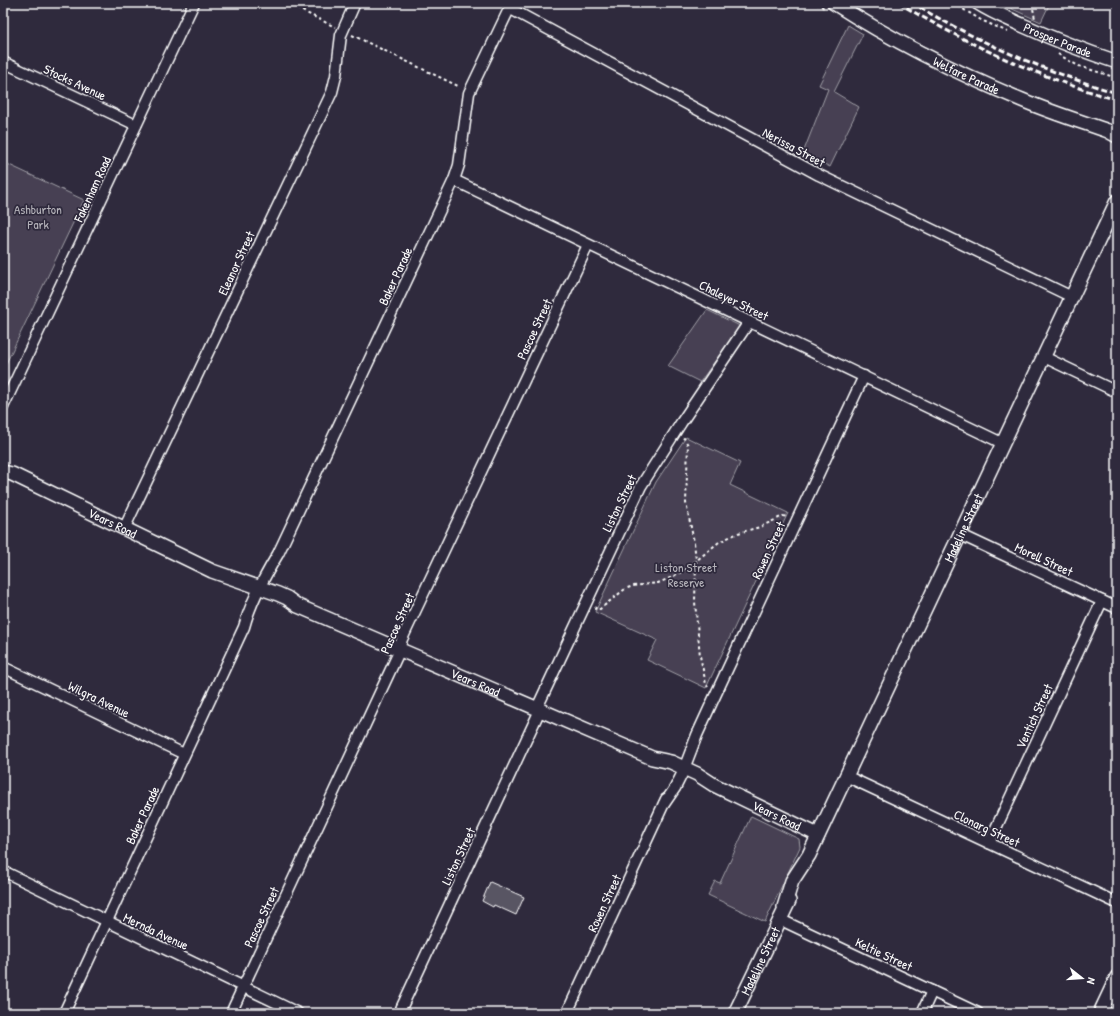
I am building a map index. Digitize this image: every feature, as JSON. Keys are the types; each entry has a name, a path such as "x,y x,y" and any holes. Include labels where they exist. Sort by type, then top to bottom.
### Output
{"street":[{"name":"Fakenham Road","path":"3,407 194,3"},
{"name":"Eleanor Street","path":"124,529 334,87 340,41 343,30 355,3"},
{"name":"Welfare Parade","path":"834,3 887,35 966,76 1023,101 1114,133"},
{"name":"Prosper Parade","path":"978,3 988,10 1083,51 1117,62"},
{"name":"Baker Parade","path":"64,1013 244,627 254,613 261,592 278,554 454,180 459,165 469,93 511,6"},
{"name":"Nerissa Street","path":"511,6 819,175 1072,297"},
{"name":"Stocks Avenue","path":"3,62 136,125"},
{"name":"Chaleyer Street","path":"454,180 1002,442"},
{"name":"Madeline Street","path":"735,1013 782,913 804,878 809,854 1002,442 1044,357 1117,201"},
{"name":"Pascoe Street","path":"230,1013 398,654 402,639 588,245"},
{"name":"Liston Street","path":"399,1013 644,480 749,322"},
{"path":"1044,357 1117,392"},
{"name":"Rowen Street","path":"567,1013 664,804 675,788 684,756 697,735 864,376"},
{"name":"Vears Road","path":"6,471 212,571 261,592 287,598 298,606 652,758 668,768 681,770 818,835"},
{"name":"Morell Street","path":"960,534 1117,608"},
{"name":"Ventich Street","path":"989,843 1102,601"},
{"name":"Wilgra Avenue","path":"3,666 184,754"},
{"name":"Clonarg Street","path":"846,776 1117,903"},
{"name":"Mernda Avenue","path":"3,871 106,922 298,1013"},
{"name":"Keltie Street","path":"782,913 932,991 978,1013"},
{"path":"1100,1013 1117,977"},
{"path":"922,1013 932,991"}],"path":[{"path":"286,3 460,88"},
{"path":"1031,3 1033,9"},
{"path":"680,444 684,438 688,445 686,503 696,560 695,602 700,656 708,687 711,681"},
{"path":"599,602 596,609 600,609 625,589 634,586 658,583 685,570 719,542 738,533 755,529 783,516 787,516 784,523"}],"green space":[{"path":"999,3 1050,3 1041,22"},
{"path":"848,25 863,34 834,92 859,107 830,167 803,153 828,89 819,85"},
{"name":"Ashburton Park","path":"3,162 84,200 3,370"},
{"path":"707,310 740,326 700,382 668,366"},
{"name":"Liston Street Reserve","path":"686,437 740,463 730,485 788,513 706,688 647,660 657,640 595,612 656,482"},
{"path":"751,816 799,839 800,847 765,922 708,895 715,881 720,883"}],"building":[{"path":"490,882 524,897 516,915 494,905 493,907 482,901"}],"railway":[{"path":"899,3 924,18 1005,59 1060,81 1117,100"},
{"path":"912,3 986,43 1090,85 1117,93"}]}
